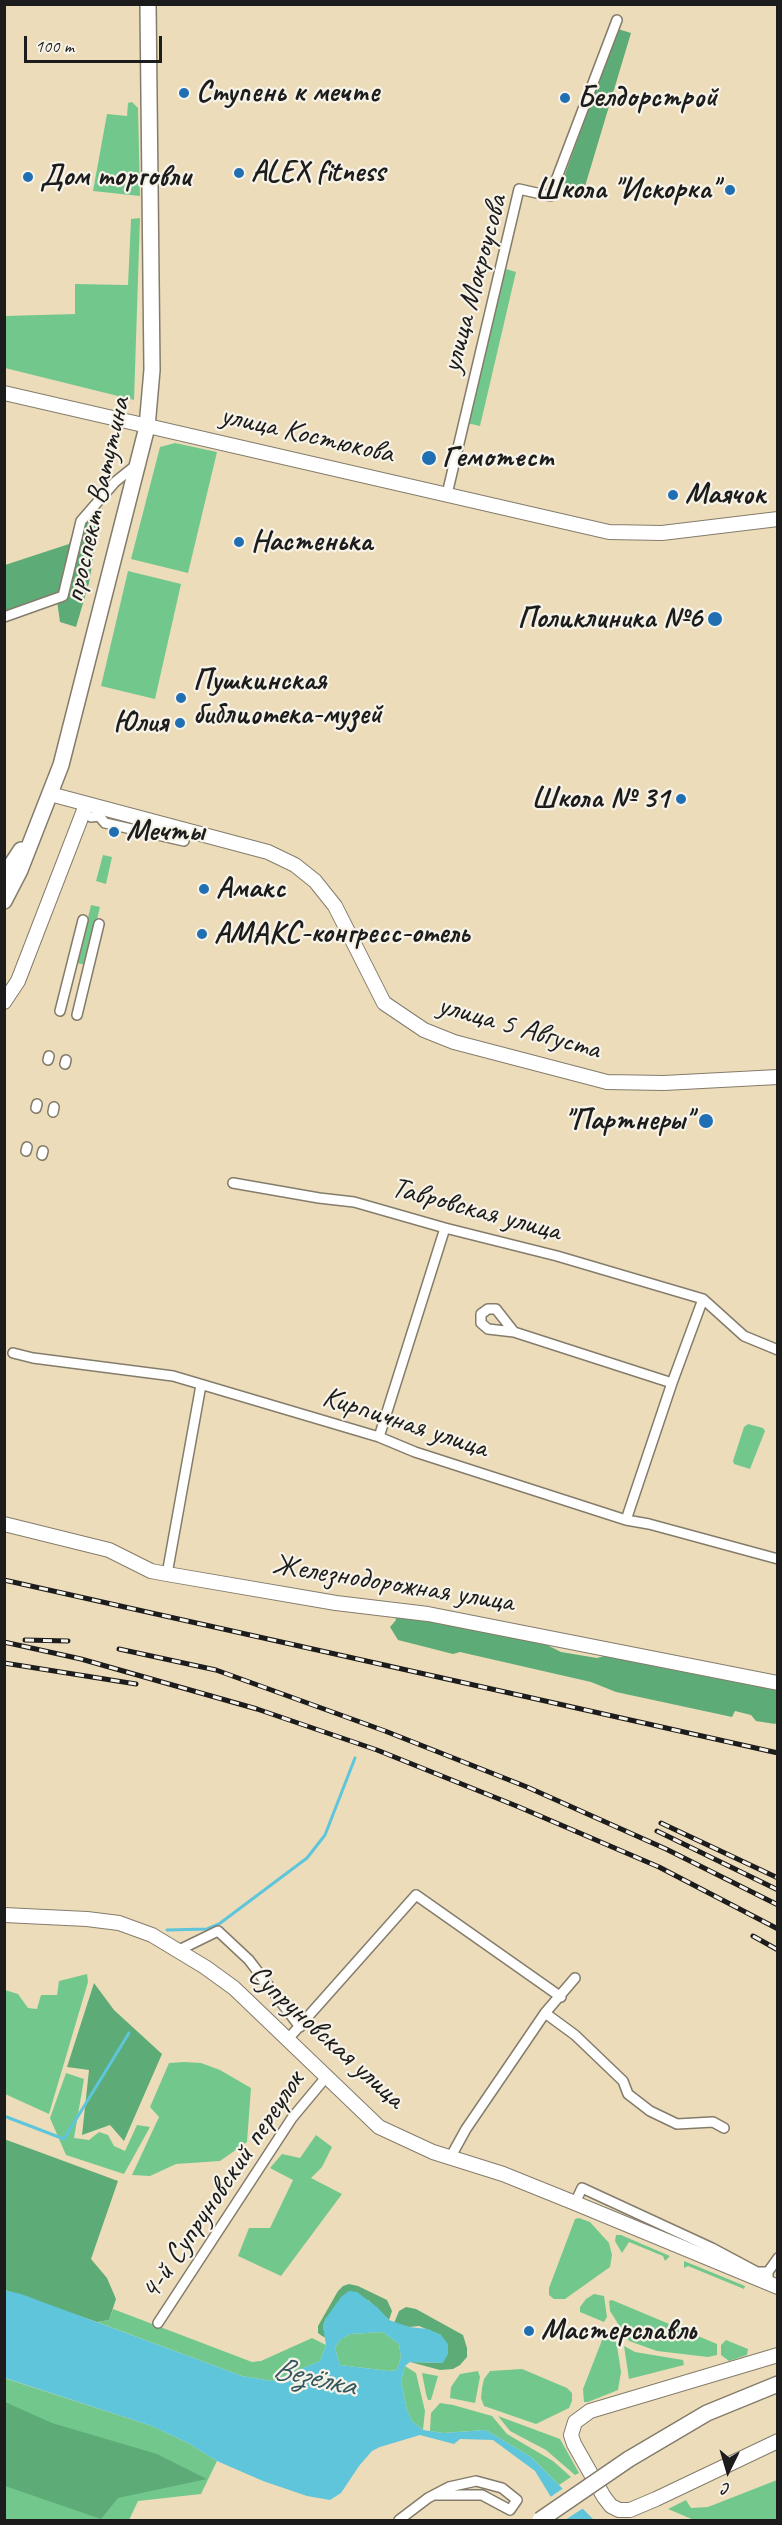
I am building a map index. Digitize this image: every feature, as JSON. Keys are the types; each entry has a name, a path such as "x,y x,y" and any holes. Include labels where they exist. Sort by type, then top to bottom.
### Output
{"main road":[{"name":"проспект Ватутина","path":"4,901 20,870 61,765 147,427 152,370 148,4"},
{"name":"проспект Ватутина","path":"4,876 40,820"},
{"path":"540,2520 629,2459 707,2413 777,2384"}],"street":[{"name":"улица Мокроусова","path":"447,494 519,189 550,196 617,20"},
{"name":"улица Костюкова","path":"4,393 609,531 645,534 777,519"},
{"path":"4,617 63,596 81,521 115,482 137,465"},
{"name":"улица 5 Августа","path":"50,794 98,817 268,852 295,865 315,881 335,906 384,1003 424,1030 454,1042 607,1082 664,1083 777,1077"},
{"path":"4,1002 18,981 98,817 125,831 184,841"},
{"path":"60,1011 83,920"},
{"path":"77,1015 99,924"},
{"name":"Тавровская улица","path":"233,1183 354,1202 557,1256 704,1299"},
{"path":"379,1437 445,1228"},
{"path":"626,1520 672,1383 704,1299 744,1336 777,1350"},
{"path":"514,1332 672,1383"},
{"name":"Кирпичная улица","path":"12,1353 33,1358 174,1376 379,1437 415,1452 626,1520 777,1559"},
{"path":"167,1574 201,1385"},
{"name":"Железнодорожная улица","path":"4,1524 109,1550 152,1571 336,1603 428,1614 777,1683"},
{"path":"288,2039 416,1895 561,1997"},
{"name":"Супруновская улица","path":"4,1915 119,1923 152,1935 179,1950 234,1988 327,2076 360,2112 379,2127 450,2158 503,2174 771,2281"},
{"path":"179,1950 218,1931 249,1960 300,2027"},
{"path":"450,2158 466,2129 545,2013 575,1978"},
{"path":"545,2013 574,2035 623,2081 628,2094 650,2111 677,2124 713,2122 724,2128"},
{"name":"4-й Супруновский переулок","path":"158,2323 292,2118 327,2076"},
{"path":"771,2281 777,2258"},
{"path":"777,2355 590,2411 575,2422 571,2435 574,2445 604,2497 611,2506 619,2510 630,2510 656,2499 777,2441"},
{"path":"399,2520 428,2498 449,2487 476,2481 502,2488 518,2500 510,2510 482,2495 436,2495"}],"green space":[{"path":"618,29 631,33 583,193 560,188"},
{"path":"132,102 138,108 140,196 93,191 107,114 127,116 128,103"},
{"path":"140,218 134,400 5,368 5,316 75,314 75,284 128,285 131,219"},
{"path":"503,268 516,272 480,426 467,423"},
{"path":"175,443 217,452 188,573 131,559 160,447"},
{"path":"100,517 89,583 76,627 60,622 56,594 5,613 5,565 69,544 76,524"},
{"path":"128,571 181,584 155,699 101,686"},
{"path":"103,855 112,857 106,884 96,881"},
{"path":"91,905 100,907 86,965 77,963"},
{"path":"748,1424 763,1428 765,1431 750,1469 734,1464 733,1461 744,1427"},
{"path":"394,1612 543,1643 561,1652 597,1658 608,1655 777,1688 777,1722 775,1724 756,1721 751,1715 735,1711 732,1717 616,1692 591,1682 460,1652 453,1654 398,1640 390,1627 396,1620"},
{"path":"87,1974 88,1982 49,2114 5,2094 5,1990 18,1994 28,2008 37,2009 41,1995 57,1995 59,1981"},
{"path":"94,1983 114,2010 162,2054 124,2141 110,2125 82,2135 89,2070 67,2067"},
{"path":"169,2063 201,2063 220,2070 251,2088 247,2142 220,2161 176,2164 150,2176 132,2175 159,2117 150,2107"},
{"path":"66,2073 84,2079 74,2138 89,2140 99,2132 108,2135 114,2146 125,2151 137,2125 150,2127 124,2174 66,2155 50,2118"},
{"path":"316,2135 332,2147 322,2167 311,2178 342,2194 281,2276 238,2256 249,2228 270,2228 293,2180 270,2168 282,2154 300,2158"},
{"path":"4,2139 118,2181 91,2259 107,2278 116,2299 109,2320 97,2322 5,2290"},
{"path":"575,2219 590,2222 609,2243 612,2255 610,2267 565,2299 554,2299 549,2295 549,2288"},
{"path":"616,2235 621,2235 670,2256 665,2261 663,2256 629,2242 622,2253 615,2241"},
{"path":"684,2261 745,2286 744,2289 688,2266 684,2268"},
{"path":"349,2284 387,2300 392,2311 389,2320 368,2300 326,2318 323,2326 326,2338 318,2333 318,2326 338,2291"},
{"path":"594,2294 604,2296 607,2317 604,2322 580,2312 580,2307 586,2299"},
{"path":"612,2300 717,2344 717,2355 708,2357 657,2351 629,2341 610,2311 609,2301"},
{"path":"406,2307 416,2309 463,2335 467,2357 460,2365 453,2369 440,2370 410,2362 443,2363 441,2335 419,2326 409,2327 394,2323 399,2311"},
{"path":"113,2309 252,2362 261,2361 312,2338 326,2345 320,2361 272,2381 242,2376 97,2322 109,2320"},
{"path":"383,2332 399,2344 401,2357 397,2370 340,2365 335,2348 340,2340 350,2334"},
{"path":"608,2333 615,2335 616,2339 621,2372 618,2390 584,2402 583,2389 604,2335"},
{"path":"726,2340 748,2349 747,2355 729,2361 721,2355 721,2345"},
{"path":"624,2346 635,2352 683,2360 684,2365 629,2379"},
{"path":"405,2366 416,2373 425,2411 423,2430 412,2421 407,2410 401,2381"},
{"path":"522,2369 567,2388 572,2393 569,2408 536,2424 484,2406 481,2398 482,2388 484,2379 490,2371"},
{"path":"478,2371 480,2377 475,2403 450,2398 451,2387 460,2374"},
{"path":"422,2373 438,2376 431,2400 428,2400 426,2394"},
{"path":"4,2378 152,2426 188,2443 217,2461 201,2494 138,2501 129,2520 5,2520"},
{"path":"5,2402 52,2423 157,2454 207,2479 118,2498 101,2519 5,2486"},
{"path":"440,2403 492,2416 507,2434 553,2461 571,2477 559,2485 531,2457 486,2430 443,2433 430,2431 431,2413"},
{"path":"498,2416 560,2439 579,2473 575,2475 546,2450 510,2431"},
{"path":"777,2480 777,2520 694,2520 668,2509 686,2500 691,2508 708,2507"}],"water":[{"name":"Везёлка","path":"4,2290 21,2294 242,2376 272,2381 320,2361 326,2345 323,2326 326,2318 341,2297 349,2291 357,2292 389,2320 409,2327 428,2329 441,2335 448,2344 448,2354 443,2363 410,2362 405,2366 401,2381 407,2410 412,2421 423,2430 443,2433 486,2430 531,2457 594,2520 565,2520 535,2471 493,2440 460,2439 454,2444 420,2435 380,2447 372,2451 359,2466 341,2493 330,2500 307,2496 263,2481 217,2461 188,2443 152,2426 5,2378","holes":["383,2332 399,2344 401,2357 397,2370 389,2371 340,2365 335,2348 340,2340 350,2334"]}],"pier":[{"path":"565,2487 585,2507 565,2520 561,2520 549,2498"}],"waterway":[{"path":"167,1930 207,1929 219,1924 307,1858 325,1835 355,1758"},
{"path":"4,2116 64,2139 129,2033"}],"railway":[{"path":"4,1580 778,1753"},
{"path":"25,1640 68,1641"},
{"path":"4,1642 81,1659 257,1709 377,1750 659,1867 778,1929"},
{"path":"119,1649 216,1670 385,1731 527,1787 666,1849 778,1905"},
{"path":"4,1663 136,1684"},
{"path":"661,1823 778,1878"},
{"path":"657,1831 778,1890"},
{"path":"753,1936 778,1950"}],"place":[{"name":"Ступень к мечте","path":"184,93"},
{"name":"Белдорстрой","path":"565,98"},
{"name":"ALEX fitness","path":"239,173"},
{"name":"Дом торговли","path":"28,177"},
{"name":"Школа \"Искорка\"","path":"730,190"},
{"name":"Гемотест","path":"429,458"},
{"name":"Маячок","path":"673,495"},
{"name":"Настенька","path":"239,542"},
{"name":"Поликлиника №6","path":"715,619"},
{"name":"Пушкинская библиотека-музей","path":"181,698"},
{"name":"Юлия","path":"180,723"},
{"name":"Школа № 31","path":"681,799"},
{"name":"Мечты","path":"114,832"},
{"name":"Амакс","path":"204,889"},
{"name":"АМАКС-конгресс-отель","path":"202,934"},
{"name":"\"Партнеры\"","path":"706,1121"},
{"name":"Мастерславль","path":"529,2331"}]}
